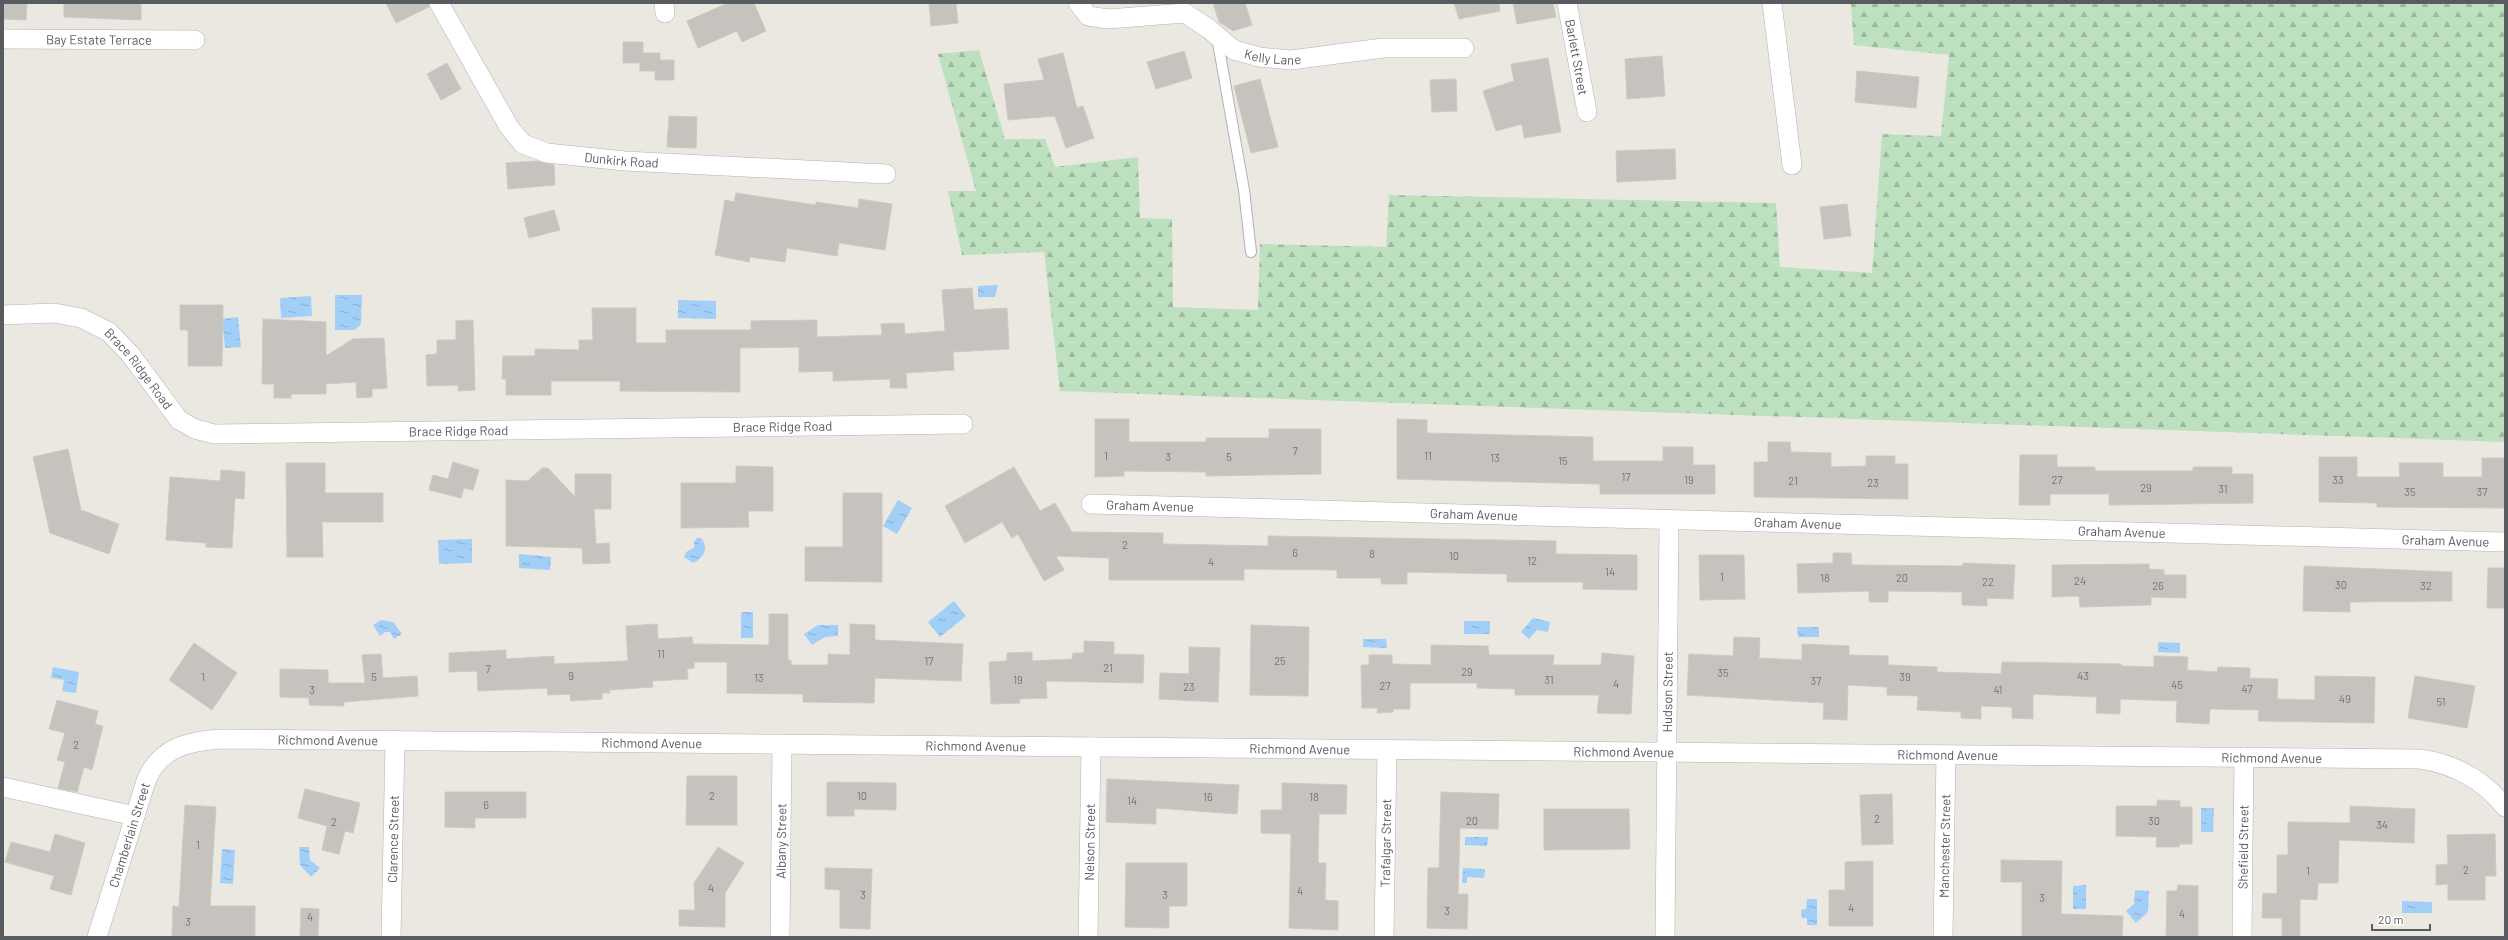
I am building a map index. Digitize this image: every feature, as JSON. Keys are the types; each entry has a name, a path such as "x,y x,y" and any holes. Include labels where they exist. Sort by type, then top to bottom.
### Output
{"street":[{"name":"Dunkirk Road","path":"439,3 509,127 523,144 547,153 625,161 886,174"},
{"name":"Kelly Lane","path":"1078,3 1088,16 1108,19 1185,13 1234,50 1259,57 1291,60 1383,48 1464,48"},
{"name":"Barlett Street","path":"1567,3 1587,112"},
{"path":"1772,3 1792,165"},
{"name":"Bay Estate Terrace","path":"3,38 195,40"},
{"name":"Brace Ridge Road","path":"3,315 54,313 81,318 110,332 130,354 179,420 195,429 214,434 963,424"},
{"name":"Graham Avenue","path":"1091,504 2505,542"},
{"name":"Hudson Street","path":"1665,937 1669,519"},
{"name":"Richmond Avenue","path":"180,746 204,740 221,739 395,740 2420,759 2449,765 2466,773 2488,789 2505,807"},
{"name":"Clarence Street","path":"391,937 395,740"},
{"name":"Albany Street","path":"780,937 782,744"},
{"name":"Chamberlain Street","path":"97,937 135,816 153,766 165,754 180,746"},
{"name":"Nelson Street","path":"1088,937 1091,747"},
{"name":"Trafalgar Street","path":"1384,937 1387,750"},
{"name":"Manchester Street","path":"1943,937 1946,755"},
{"name":"Shefield Street","path":"2242,937 2244,757"},
{"path":"3,787 135,816"}],"lane":[{"path":"1217,36 1244,190 1251,252"}],"green space":[{"path":"1851,3 2505,3 2505,442 1060,391 1044,252 962,255 948,191 976,191 938,54 979,50 1005,139 1045,139 1055,167 1138,157 1140,218 1172,219 1173,307 1258,310 1260,244 1386,247 1389,195 1776,203 1780,267 1872,273 1882,134 1941,136 1949,55 1854,45"}],"water":[{"path":"998,285 995,297 978,297 978,286"},
{"path":"335,295 362,295 361,324 355,330 335,330"},
{"path":"311,296 312,316 281,318 280,298"},
{"path":"678,300 716,301 716,319 678,318"},
{"path":"238,317 241,347 225,348 222,319"},
{"path":"898,500 912,508 897,534 883,526"},
{"path":"697,538 701,538 705,545 705,549 702,556 693,563 684,557 686,552 694,548 694,542"},
{"path":"472,539 472,563 439,564 438,540"},
{"path":"519,554 551,557 550,570 519,568"},
{"path":"954,601 966,616 940,637 928,622"},
{"path":"741,612 753,612 753,638 741,638"},
{"path":"1533,618 1550,622 1548,632 1537,630 1529,639 1521,632"},
{"path":"381,620 393,622 402,634 394,639 390,632 385,632 380,636 373,625"},
{"path":"1464,621 1490,621 1490,634 1464,634"},
{"path":"818,625 838,625 838,636 825,637 812,645 804,634"},
{"path":"1797,627 1819,627 1819,637 1798,637"},
{"path":"1363,639 1386,639 1387,648 1363,647"},
{"path":"2158,642 2180,643 2180,653 2158,652"},
{"path":"53,667 79,672 76,693 62,691 64,680 51,678"},
{"path":"2201,808 2214,808 2213,832 2201,832"},
{"path":"1465,837 1488,837 1487,846 1465,845"},
{"path":"299,847 309,847 310,860 320,868 311,877 300,865"},
{"path":"222,849 235,850 233,884 220,883"},
{"path":"1463,868 1485,869 1484,878 1467,877 1467,883 1462,883"},
{"path":"2086,885 2086,909 2073,909 2073,886"},
{"path":"2135,890 2149,891 2148,912 2136,923 2126,911 2134,904"},
{"path":"1807,899 1817,899 1817,925 1807,925 1807,918 1802,918 1801,910 1806,909"},
{"path":"2402,901 2432,902 2432,913 2402,913"}],"building":[{"path":"3,3 27,3 26,20 3,19"},
{"path":"64,3 141,3 141,20 64,17"},
{"path":"386,3 428,3 429,7 396,23"},
{"path":"728,3 754,3 766,31 742,42 737,31 698,48 687,21"},
{"path":"929,3 956,3 958,23 931,26"},
{"path":"1213,3 1245,3 1252,25 1233,31 1219,22"},
{"path":"1454,3 1499,3 1500,11 1459,19"},
{"path":"1513,3 1553,3 1556,17 1517,24"},
{"path":"623,42 643,42 643,53 660,53 660,60 674,60 674,80 655,80 655,71 640,71 640,63 623,63"},
{"path":"1184,51 1192,78 1156,89 1147,62"},
{"path":"1063,53 1077,108 1083,106 1094,138 1066,148 1055,116 1008,120 1004,84 1044,80 1038,59"},
{"path":"1662,56 1665,96 1627,99 1625,59"},
{"path":"1548,58 1561,132 1524,138 1522,124 1496,131 1483,91 1514,81 1511,64"},
{"path":"447,63 461,89 441,100 427,74"},
{"path":"1857,71 1919,77 1916,108 1855,102"},
{"path":"1260,79 1278,147 1251,153 1234,86"},
{"path":"1456,79 1457,111 1432,112 1430,80"},
{"path":"669,116 697,117 696,148 667,147"},
{"path":"1675,149 1676,179 1617,182 1616,151"},
{"path":"536,161 554,165 555,185 508,189 506,163"},
{"path":"736,193 816,205 816,202 858,208 859,199 892,204 885,250 839,243 837,256 787,248 785,262 750,257 749,262 715,255 725,200 734,202"},
{"path":"1847,204 1851,236 1824,239 1820,207"},
{"path":"554,210 560,230 529,238 524,218"},
{"path":"972,288 974,310 1007,308 1009,349 953,352 954,370 906,373 907,388 890,388 890,379 833,381 833,371 799,372 799,347 740,348 740,392 620,391 620,381 551,381 551,395 506,395 506,379 502,379 503,356 535,356 535,349 579,350 579,340 593,340 592,308 636,308 636,343 666,343 666,330 751,330 751,321 817,320 817,337 882,335 881,324 904,323 905,334 945,331 942,290"},
{"path":"180,305 223,305 222,366 188,366 188,330 180,330"},
{"path":"263,319 326,322 326,356 353,339 384,338 387,388 372,389 372,397 357,398 356,382 326,384 326,394 291,394 291,398 274,398 274,384 262,384"},
{"path":"473,320 475,390 458,391 458,385 427,386 426,355 437,354 437,340 456,340 456,321"},
{"path":"1095,419 1129,419 1129,442 1206,442 1206,438 1269,438 1269,429 1321,429 1321,474 1206,476 1206,472 1124,471 1124,476 1095,477"},
{"path":"1397,419 1427,420 1427,433 1593,437 1593,461 1663,461 1663,447 1693,447 1693,465 1715,465 1715,494 1600,494 1600,484 1397,479"},
{"path":"1768,442 1790,442 1791,452 1831,453 1831,467 1866,466 1866,456 1895,456 1895,464 1908,464 1908,499 1754,497 1754,462 1768,462"},
{"path":"68,449 81,510 119,524 109,554 50,533 33,457"},
{"path":"2020,455 2057,455 2057,467 2095,467 2095,471 2193,471 2193,467 2232,467 2232,474 2253,474 2253,503 2109,505 2109,494 2050,494 2050,505 2019,505"},
{"path":"2319,457 2357,457 2357,477 2400,477 2399,463 2443,463 2443,477 2482,477 2482,458 2505,458 2505,508 2377,507 2377,503 2319,502"},
{"path":"453,462 479,470 473,490 464,488 461,498 429,490 433,475 448,479"},
{"path":"286,463 325,463 325,493 383,493 383,522 322,522 323,557 287,557"},
{"path":"736,466 773,467 773,511 748,511 749,527 681,528 681,483 736,483"},
{"path":"1014,467 1040,511 1055,503 1072,532 1163,533 1163,544 1268,546 1268,536 1556,541 1556,554 1637,555 1637,590 1583,589 1583,582 1507,582 1507,574 1407,572 1407,584 1381,584 1381,578 1337,578 1337,570 1244,569 1244,580 1109,580 1109,558 1056,556 1064,570 1044,581 1018,534 1012,538 1002,522 965,543 945,506"},
{"path":"542,468 548,468 575,497 575,474 611,474 611,509 594,509 596,544 609,543 610,563 583,564 582,548 506,546 506,480 528,481"},
{"path":"221,470 245,472 244,499 235,498 232,548 206,547 206,543 166,540 170,477 220,481"},
{"path":"843,493 882,493 882,582 805,581 805,547 843,547"},
{"path":"1833,553 1851,553 1852,565 1963,566 1963,563 2015,565 2013,599 1987,598 1987,606 1962,605 1962,592 1888,591 1888,602 1869,602 1869,591 1798,593 1797,564 1833,563"},
{"path":"1699,555 1744,555 1745,599 1700,600"},
{"path":"2149,564 2149,569 2164,570 2164,575 2186,575 2186,598 2151,597 2151,605 2080,607 2079,596 2052,597 2052,565"},
{"path":"2304,566 2452,572 2452,601 2350,602 2350,612 2303,611"},
{"path":"2488,568 2505,568 2505,608 2487,608"},
{"path":"769,614 788,614 788,660 791,660 791,665 828,665 828,654 850,655 850,624 875,625 875,640 963,644 961,681 875,678 874,703 803,702 803,694 727,693 727,662 694,662 694,668 687,669 688,679 652,681 653,687 609,690 610,693 602,693 602,699 571,701 570,694 548,695 547,688 478,691 477,671 449,672 449,653 506,650 506,659 554,656 554,664 628,661 626,626 657,624 658,639 692,637 693,644 769,645"},
{"path":"1251,625 1309,627 1308,696 1250,695"},
{"path":"1734,637 1760,638 1759,658 1802,660 1802,644 1849,646 1849,655 1888,656 1888,665 1937,667 1937,672 2001,674 2002,662 2121,664 2121,666 2154,667 2154,656 2188,657 2187,670 2217,672 2218,667 2250,668 2250,678 2278,679 2277,699 2315,700 2315,676 2375,677 2374,723 2258,721 2259,710 2210,709 2209,724 2176,722 2177,701 2120,699 2120,714 2096,713 2097,697 2033,694 2033,719 2012,718 2012,707 1981,706 1981,719 1961,718 1961,712 1917,710 1918,696 1887,695 1887,687 1848,685 1847,720 1823,719 1824,703 1687,695 1689,654 1733,656"},
{"path":"1084,641 1114,642 1114,654 1144,655 1143,683 1046,681 1047,698 1019,699 1020,703 991,704 989,662 1007,661 1007,653 1032,652 1032,661 1072,659 1073,653 1084,653"},
{"path":"194,643 237,673 212,710 169,680"},
{"path":"1431,645 1488,646 1489,655 1554,655 1553,665 1601,665 1602,653 1634,656 1631,714 1597,713 1599,695 1515,695 1515,689 1477,688 1477,683 1410,683 1410,709 1393,709 1393,712 1377,713 1378,708 1362,708 1361,665 1369,665 1369,655 1392,655 1392,664 1431,665"},
{"path":"1189,647 1220,648 1218,702 1159,699 1160,673 1189,674"},
{"path":"381,654 383,678 417,676 418,696 344,702 344,706 309,705 309,698 280,697 280,669 328,670 328,683 365,683 362,655"},
{"path":"2415,676 2475,686 2467,728 2408,718"},
{"path":"57,700 98,711 95,724 103,726 92,770 84,767 77,792 58,788 65,762 57,760 65,733 49,729"},
{"path":"687,776 737,776 737,825 686,825"},
{"path":"1107,779 1239,785 1237,814 1156,808 1156,824 1106,822"},
{"path":"827,782 896,783 896,810 854,809 854,816 827,816"},
{"path":"1282,783 1347,785 1346,814 1319,814 1318,863 1326,863 1325,900 1338,901 1338,930 1289,928 1291,834 1261,833 1261,810 1282,810"},
{"path":"305,789 360,803 353,833 345,831 339,854 322,850 327,826 298,818"},
{"path":"445,792 526,792 526,818 475,818 475,828 445,827"},
{"path":"1441,792 1499,794 1498,829 1460,828 1458,894 1468,894 1467,929 1427,928 1428,868 1439,868"},
{"path":"1892,794 1893,844 1862,845 1860,795"},
{"path":"2157,800 2180,801 2180,807 2192,807 2192,844 2180,844 2179,847 2156,847 2157,837 2116,836 2116,806 2157,806"},
{"path":"185,805 216,807 210,906 255,906 255,937 172,937 173,906 179,907"},
{"path":"2350,806 2415,809 2414,843 2339,840 2338,883 2318,883 2317,900 2300,899 2300,937 2282,937 2282,918 2262,918 2263,893 2277,894 2277,855 2288,855 2288,822 2350,823"},
{"path":"1544,809 1629,809 1630,849 1544,850"},
{"path":"55,834 85,843 71,895 50,889 54,876 5,862 11,842 50,852"},
{"path":"2495,834 2496,876 2485,876 2485,900 2448,900 2448,884 2436,885 2436,865 2448,864 2447,835"},
{"path":"718,847 744,863 725,893 725,927 679,926 679,910 695,910 694,883"},
{"path":"2001,860 2062,861 2061,914 2123,916 2122,937 2022,937 2022,882 2001,882"},
{"path":"1873,861 1873,926 1829,926 1829,890 1845,890 1845,862"},
{"path":"1126,863 1187,863 1187,906 1169,906 1169,928 1125,927"},
{"path":"825,868 872,869 870,929 840,928 840,890 825,889"},
{"path":"2178,885 2198,886 2198,937 2166,937 2167,891 2177,891"},
{"path":"301,908 319,909 318,937 300,937"}]}
